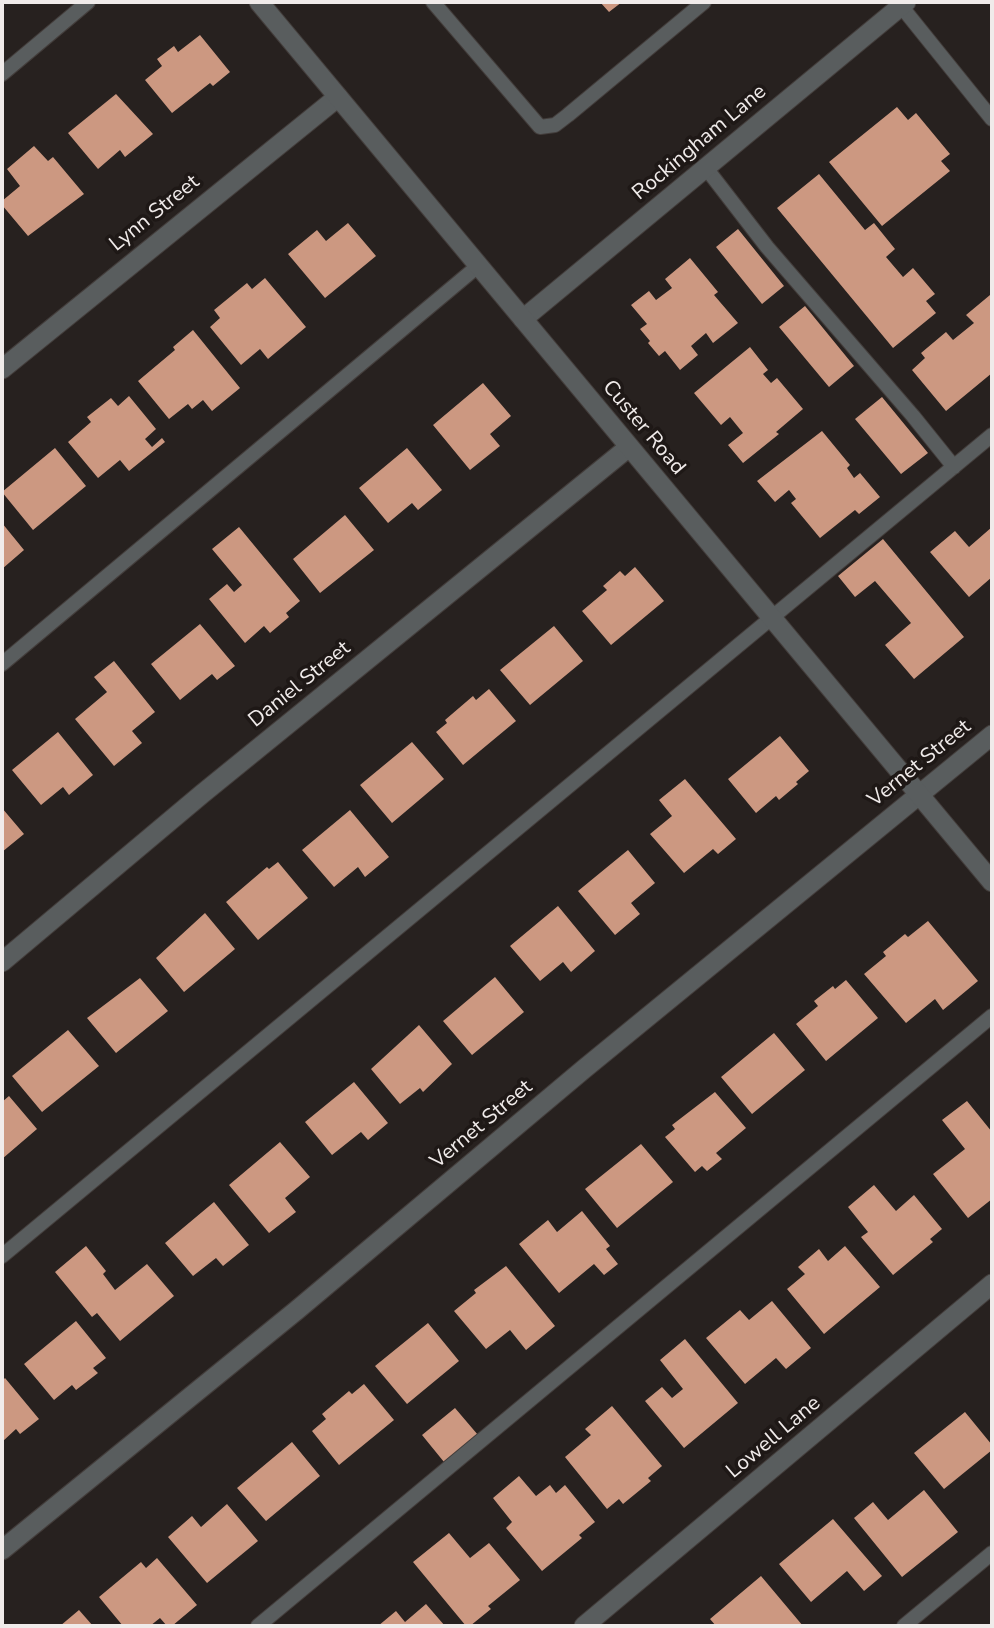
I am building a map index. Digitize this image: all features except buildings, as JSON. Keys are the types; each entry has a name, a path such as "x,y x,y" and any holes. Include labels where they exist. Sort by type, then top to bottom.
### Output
{"street":[{"name":"Custer Road","path":"259,2 992,882"},
{"name":"Rockingham Lane","path":"523,320 903,4"},
{"name":"Lynn Street","path":"2,369 338,97"},
{"name":"Daniel Street","path":"2,962 202,794 629,447"},
{"name":"Vernet Street","path":"2,1550 297,1310 594,1060 992,735"},
{"name":"Lowell Lane","path":"584,1626 992,1284"}],"lane":[{"path":"2,74 88,2"},
{"path":"433,2 540,127 555,125 704,2"},
{"path":"903,4 992,119"},
{"path":"706,167 767,247 914,416 954,467"},
{"path":"2,664 478,266"},
{"path":"2,1256 992,435"},
{"path":"258,1626 992,1016"},
{"path":"904,1626 992,1552"}]}
